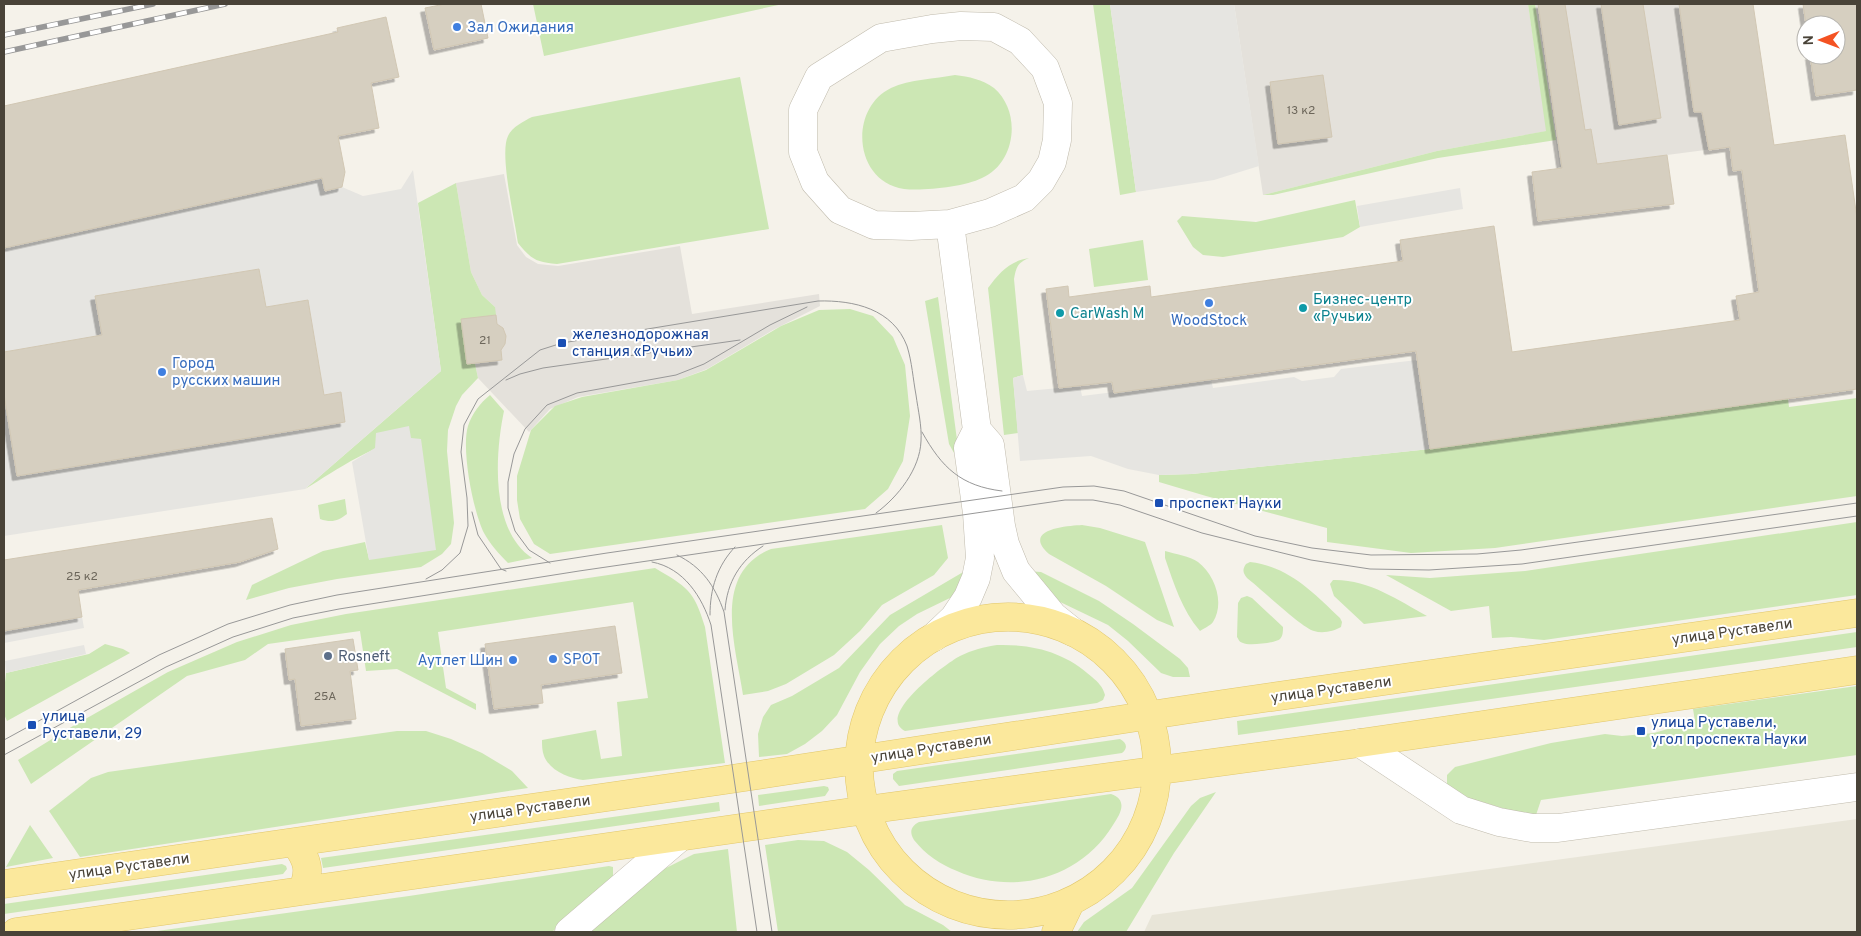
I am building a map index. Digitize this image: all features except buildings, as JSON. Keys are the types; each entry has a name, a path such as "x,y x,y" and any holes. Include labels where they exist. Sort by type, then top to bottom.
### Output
{"main road":[{"name":"улица Руставели","path":"4,884 858,760 1148,715 1857,613"},
{"path":"1003,617 1050,623 1073,632 1097,647 1118,666 1136,689 1148,715 1155,742 1157,770 1155,790 1143,830 1133,848 1106,879 1071,901 1046,910 1020,915 1003,915 968,910 934,896 904,873 881,844 866,810 860,784 858,760 866,720 882,687 905,658 934,636 956,626 979,620 1003,617"},
{"path":"16,932 78,928 302,891 866,810 1360,743 1857,670"},
{"path":"295,843 304,854 307,866 307,880 302,891"},
{"path":"1056,932 1071,901"},
{"path":"968,910 988,932"}],"street":[{"path":"961,26 994,27 1020,42 1045,68 1058,103 1057,140 1052,162 1041,181 1024,198 990,213 950,224 874,225 840,210 815,182 803,152 804,110 819,77 881,38 932,28 961,26"},
{"path":"950,224 977,430 990,445 1005,544 1016,570 1053,616 1073,632"},
{"path":"934,636 954,618 968,597 976,578 980,558 977,513 968,448 977,430"},
{"path":"1360,743 1462,810 1499,822 1532,828 1568,826 1857,787"},
{"path":"569,932 679,838"}],"shaded area":[{"path":"1110,4 1234,4 1259,166 1214,180 1136,192"},
{"path":"1234,4 1528,4 1547,131 1437,151 1263,195"},
{"path":"1535,4 1729,4 1751,144 1560,169"},
{"path":"413,170 441,371 305,489 4,536 4,394 18,476 345,422 341,392 324,395 308,300 266,307 259,269 96,296 155,327 4,352 4,248 322,178 325,191 342,187 363,196 401,189"},
{"path":"504,174 517,245 526,257 538,264 558,266 680,246 692,314 819,294 820,306 773,330 707,369 678,380 578,397 550,409 529,432 478,378 475,364 467,365 461,319 495,307 482,295 471,272 456,183"},
{"path":"1460,188 1463,209 1360,227 1357,206"},
{"path":"1417,360 1430,449 1192,474 1159,475 1128,469 1091,456 1020,461 1013,378 1023,375 1027,391 1080,386 1082,396 1211,380 1213,388 1294,377 1302,381 1334,377 1341,369"},
{"path":"409,426 411,438 421,439 436,550 369,560 352,462 375,448 376,433"},
{"path":"82,617 84,628 4,643 4,631"},
{"path":"84,645 86,654 6,673 5,661"},
{"path":"1857,819 1857,932 1144,932 1152,915"}],"green space":[{"path":"533,4 783,4 544,56"},
{"path":"1093,4 1110,4 1136,192 1120,195"},
{"path":"1528,4 1535,4 1556,140 1438,158 1273,195 1263,195 1437,151 1546,131"},
{"path":"955,75 985,82 1003,98 1009,110 1011,136 1008,149 1002,161 993,171 982,178 955,186 933,189 904,189 887,184 875,173 867,160 863,144 863,127 868,112 877,98 898,85"},
{"path":"740,77 769,229 557,264 535,259 518,243 508,188 505,157 508,136 518,125 532,117"},
{"path":"456,183 471,272 482,295 495,307 496,315 462,320 467,364 475,364 478,378 462,395 448,430 447,451 454,523 451,544 442,554 421,567 289,588 246,600 252,585 323,551 365,542 369,559 420,439 390,443 375,449 345,464 305,489 441,371 418,203"},
{"path":"1355,200 1360,227 1343,237 1223,257 1203,255 1193,247 1177,221 1182,216 1256,222"},
{"path":"1143,240 1148,280 1094,287 1089,249"},
{"path":"1029,258 1018,266 1014,279 1023,375 1013,378 1018,433 1004,435 988,288 1005,268"},
{"path":"938,297 959,455 954,453 949,444 925,301"},
{"path":"850,309 873,316 893,337 905,365 910,416 903,461 888,489 865,509 550,554 534,544 520,519 517,500 517,476 531,430 555,406 582,397 678,380 706,370 781,326 819,310"},
{"path":"490,395 504,411 498,469 502,511 518,545 532,558 508,563 484,533 472,496 467,464 466,436 468,426 477,409"},
{"path":"1857,398 1857,496 1495,548 1411,553 1327,542 1327,528 1159,482 1159,475 1192,474 1430,449 1788,399 1789,407"},
{"path":"345,499 347,514 335,521 320,519 318,505"},
{"path":"1857,522 1857,595 1544,640 1511,637 1492,638 1489,606 1451,611 1386,575 1430,578 1525,571"},
{"path":"942,525 948,558 934,575 882,605 860,631 834,655 786,684 768,691 743,695 733,634 732,613 734,593 740,575 752,560 771,549"},
{"path":"1082,525 1100,528 1145,542 1174,627 1157,620 1106,586 1049,554 1042,546 1040,539 1049,530"},
{"path":"1165,551 1195,560 1209,574 1213,582 1218,598 1216,614 1213,622 1200,631 1188,614 1179,596 1165,558"},
{"path":"1250,562 1276,569 1300,582 1340,618 1342,622 1341,627 1328,632 1317,632 1300,623 1247,578 1244,570 1246,564"},
{"path":"655,568 675,580 688,591 693,597 701,615 705,627 725,763 583,780 572,778 555,770 544,756 542,740 596,730 601,759 622,756 617,702 648,698 633,602 438,632 446,688 476,704 476,710 397,669 366,671 360,631 268,644 245,660 187,676 31,784 18,760 168,672 237,642 291,625 346,614"},
{"path":"970,568 954,596 917,614 899,626 880,644 860,672 837,715 822,731 805,744 787,754 759,757 758,734 763,717 771,705 792,696 839,668 890,615"},
{"path":"1027,571 1041,572 1099,601 1180,659 1188,668 1190,677 1173,677 1161,673 1128,641 1108,625 1056,600"},
{"path":"1333,580 1358,583 1370,587 1394,597 1427,616 1364,624 1334,596 1330,584"},
{"path":"1247,596 1252,598 1283,627 1280,639 1273,642 1256,644 1246,644 1239,641 1237,637 1238,603 1241,598"},
{"path":"1857,632 1857,647 1238,735 1237,721"},
{"path":"105,644 130,653 7,721 3,704 6,673 89,654"},
{"path":"997,645 1036,648 1071,661 1082,668 1100,685 1105,695 1103,700 1097,703 905,731 898,724 899,714 905,703 928,679 960,656 978,649"},
{"path":"1857,686 1857,755 1541,800 1536,815 1509,810 1465,797 1447,785 1447,775 1455,767 1551,743 1605,734 1622,736 1654,733 1695,721 1693,709"},
{"path":"397,731 426,731 451,739 482,753 512,771 528,788 80,857 49,811 91,778 108,772"},
{"path":"1120,739 1126,746 1122,753 899,786 893,779 893,774 897,771"},
{"path":"828,787 829,790 825,796 759,806 758,795"},
{"path":"1216,792 1174,853 1126,932 1077,932 1084,922 1132,888 1191,806 1200,798"},
{"path":"1111,794 1120,800 1120,812 1099,844 1083,858 1064,870 1044,878 1023,882 1001,882 979,878 945,866 923,850 914,840 911,832 914,825 919,822"},
{"path":"719,802 720,811 323,868 321,858"},
{"path":"30,825 53,858 6,867"},
{"path":"798,840 824,841 847,852 869,870 905,905 943,925 952,932 778,932 765,845"},
{"path":"728,849 737,932 586,932 662,870 694,854"},
{"path":"282,864 287,869 283,874 4,914 4,904"},
{"path":"609,866 613,867 613,876 552,932 150,932 409,896"}],"tram line":[{"path":"426,579 442,570 460,553 468,526 467,498 461,452 464,425 478,399 540,350 562,343 818,301 845,302 871,309 882,315 901,333 909,352 920,424 920,451 917,462 900,491 876,513"},
{"path":"550,563 529,550 515,531 508,508 508,482 514,454 525,429 547,405 577,393 676,375 704,364 770,325 807,307"},
{"path":"506,380 543,368 740,340"},
{"path":"922,432 937,456 954,473 975,485 1002,491"},
{"path":"4,740 159,655 228,624 290,605 337,595 607,553 1063,487 1094,486 1124,491 1255,536 1312,548 1371,555 1477,554 1521,550 1857,503"},
{"path":"4,755 166,667 233,637 293,618 579,571 1065,500 1093,500 1120,505 1202,533 1311,560 1370,569 1429,570 1522,564 1857,516"},
{"path":"472,512 478,535 501,569 506,571"},
{"path":"725,610 726,600 736,573 741,565 763,546"},
{"path":"710,615 711,596 716,578 719,570 735,547"},
{"path":"677,555 694,565 706,578 712,586 724,612 772,932"},
{"path":"652,562 673,570 690,585 697,594 711,625 757,932"}],"railway":[{"path":"4,35 153,4"},
{"path":"4,52 225,4"}],"place":[{"name":"Зал Ожидания","path":"457,27"},
{"name":"WoodStock","path":"1209,303"},
{"name":"Бизнес-центр «Ручьи»","path":"1303,308"},
{"name":"CarWash M","path":"1060,313"},
{"name":"железнодорожная станция «Ручьи»","path":"562,343"},
{"name":"Город русских машин","path":"162,372"},
{"name":"проспект Науки","path":"1159,503"},
{"name":"Rosneft","path":"328,656"},
{"name":"SPOT","path":"553,659"},
{"name":"Аутлет Шин","path":"513,660"},
{"name":"улица Руставели, 29","path":"32,725"},
{"name":"улица Руставели, угол проспекта Науки","path":"1641,731"}]}
